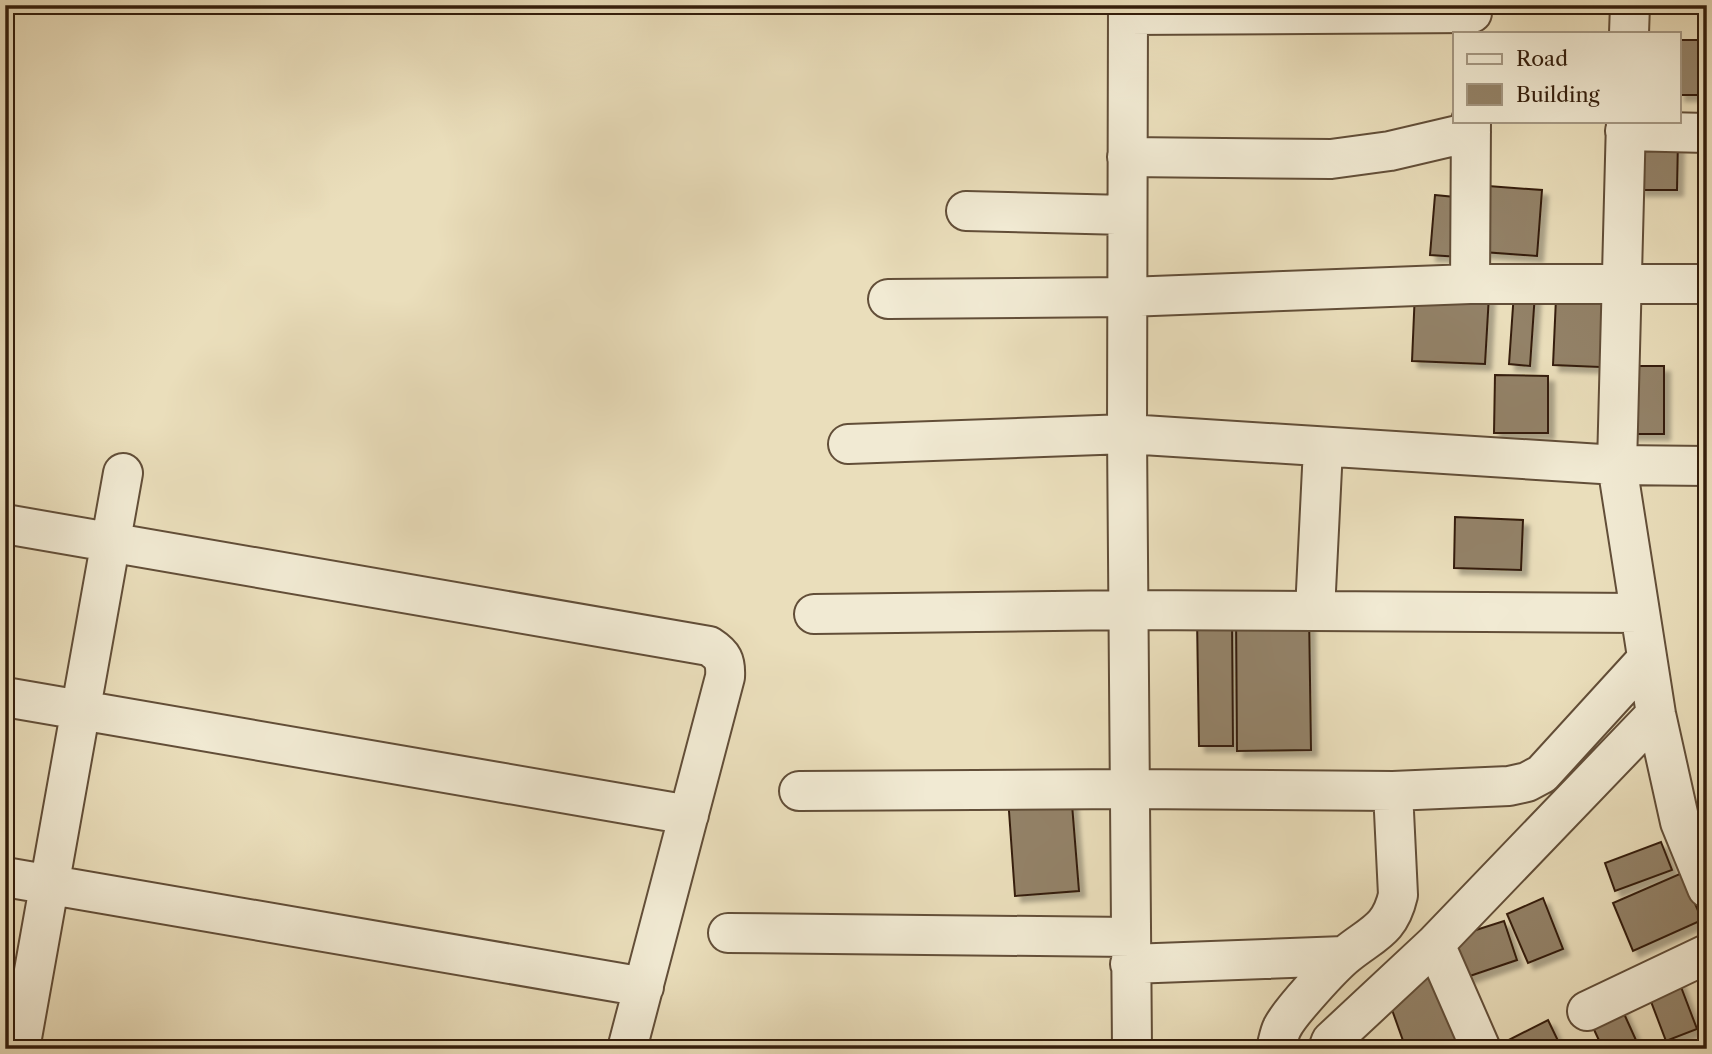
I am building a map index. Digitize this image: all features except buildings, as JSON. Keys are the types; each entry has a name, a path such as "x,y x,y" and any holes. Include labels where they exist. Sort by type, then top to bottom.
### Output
{"street":[{"path":"1629,32 1630,5"},
{"path":"1132,1049 1126,215 1128,10 1472,17"},
{"path":"1127,157 1332,159 1390,151 1471,126 1471,284"},
{"path":"1707,133 1626,126 1617,465 1656,714 1680,822 1707,888"},
{"path":"966,211 1126,215"},
{"path":"888,299 1127,297 1471,284 1707,284"},
{"path":"848,444 1127,434 1617,465 1707,466"},
{"path":"1315,611 1323,448"},
{"path":"20,1049 123,472"},
{"path":"5,524 709,646 720,653 726,663 725,677 627,1049"},
{"path":"814,614 1129,610 1640,613"},
{"path":"799,791 1393,791 1509,786 1527,782 1542,774 1647,659"},
{"path":"5,697 689,815"},
{"path":"1328,1049 1331,1041 1435,944 1656,714"},
{"path":"1276,1049 1281,1029 1290,1016 1344,956 1377,932 1390,920 1395,910 1398,895 1393,791"},
{"path":"5,877 643,986"},
{"path":"728,933 1130,951 1344,956"},
{"path":"1435,944 1481,1049"},
{"path":"1587,1011 1707,954"}]}
